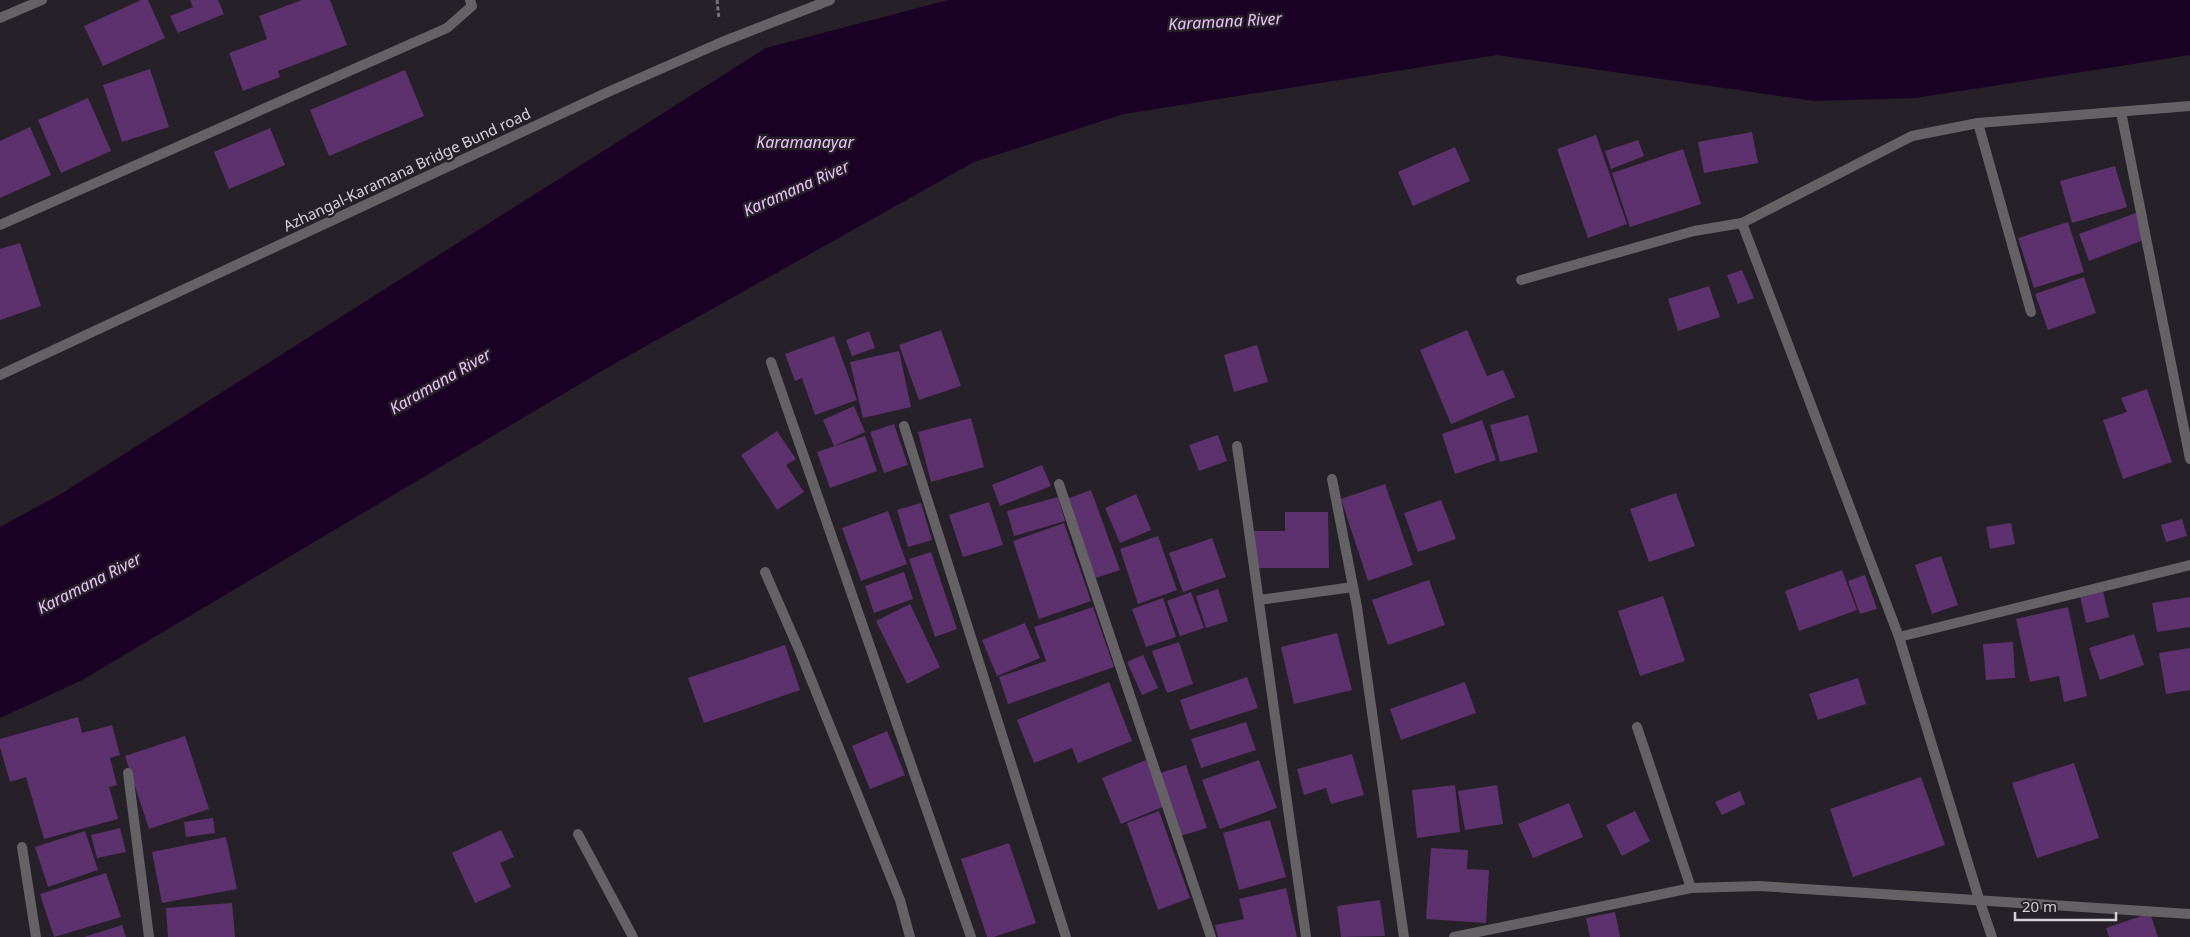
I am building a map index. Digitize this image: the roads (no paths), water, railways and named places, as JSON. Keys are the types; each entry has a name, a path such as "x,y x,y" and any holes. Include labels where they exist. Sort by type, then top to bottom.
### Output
{"street":[{"path":"0,18 42,0"},
{"path":"0,225 448,28 472,6 470,0"},
{"name":"Azhangal-Karamana Bridge Bund road","path":"0,375 608,92 722,42 830,0"},
{"path":"1521,280 1694,231 1742,223 1912,136 1978,123 2190,106"},
{"path":"2121,112 2190,460"},
{"path":"1978,123 2031,312"},
{"path":"1742,223 1899,637 1992,937"},
{"path":"771,362 971,937"},
{"path":"904,426 1066,937"},
{"path":"1237,446 1306,937"},
{"path":"1332,479 1353,587 1404,937"},
{"path":"1059,484 1210,937"},
{"path":"1899,637 2190,565"},
{"path":"765,572 800,652 897,890 910,937"},
{"path":"1258,600 1353,587"},
{"path":"1637,727 1691,888"},
{"path":"128,774 149,937"},
{"path":"578,834 632,937"},
{"path":"22,847 36,937"},
{"path":"1454,937 1691,888 1759,886 2190,914"}],"water":[{"name":"Karamanayar","path":"948,0 2190,0 2190,55 1915,98 1815,101 1497,55 1124,114 974,162 605,369 82,680 0,718 0,527 61,494 766,48"}],"water label":[{"name":"Karamana River","path":"1225,21"},
{"name":"Karamana River","path":"796,188"},
{"name":"Karamana River","path":"440,381"},
{"name":"Karamana River","path":"89,583"}]}
